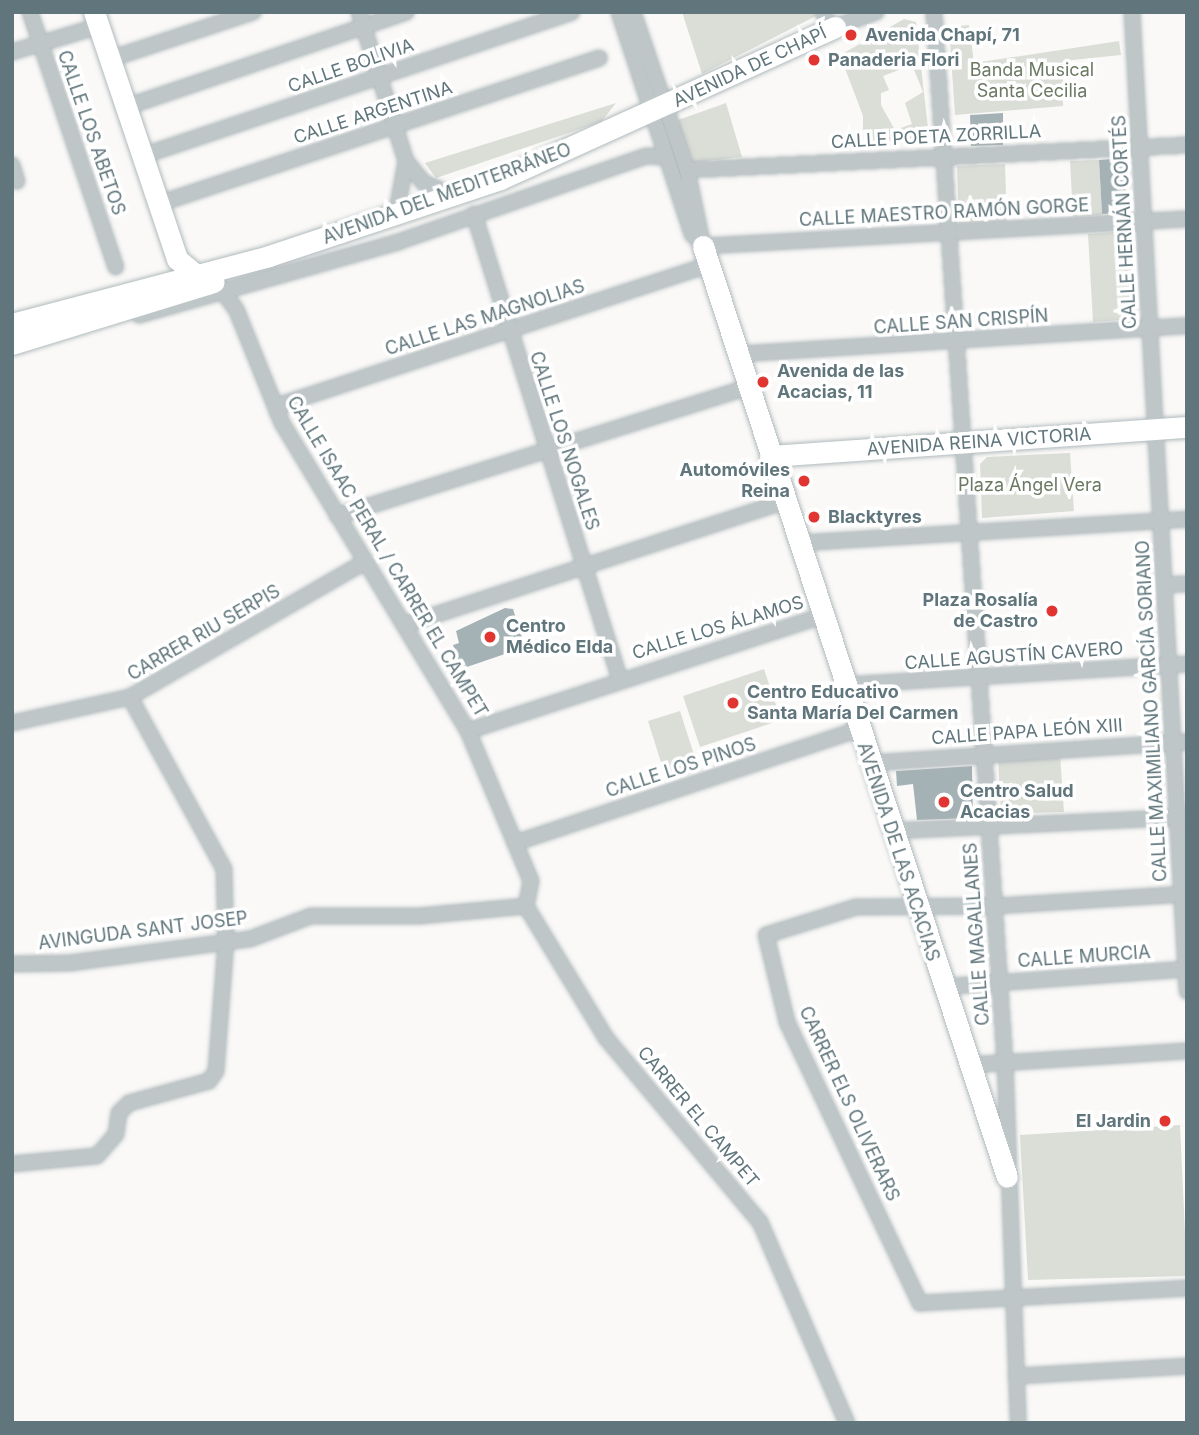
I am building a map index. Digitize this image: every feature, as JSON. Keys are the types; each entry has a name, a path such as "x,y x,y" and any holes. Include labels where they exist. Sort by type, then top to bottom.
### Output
{"street":[{"name":"CALLE LOS ABETOS","path":"30,12 116,267"},
{"path":"110,59 253,12"},
{"path":"126,107 361,19 406,12"},
{"name":"CALLE BOLIVIA","path":"142,156 572,12"},
{"path":"619,12 659,110"},
{"path":"633,12 659,110"},
{"name":"AVENIDA DE CHAPÍ","path":"622,128 829,23 859,12"},
{"name":"AVENIDA DE CHAPÍ","path":"829,23 876,12"},
{"name":"CALLE MAGALLANES","path":"934,12 1005,1061 1010,1298 1018,1423"},
{"name":"CALLE HERNÁN CORTÉS","path":"1132,12 1157,429"},
{"path":"12,52 40,44 97,19 167,231 196,278 398,242 647,156 667,157"},
{"path":"361,19 406,161 424,183 452,195"},
{"name":"CALLE ARGENTINA","path":"158,204 599,58"},
{"name":"AVENIDA DE LAS ACACIAS","path":"659,110 667,157 692,234 706,255"},
{"name":"AVENIDA DE LAS ACACIAS","path":"659,110 687,170 706,255 915,908 1007,1177"},
{"name":"AVENIDA DEL MEDITERRÁNEO","path":"79,326 196,278 396,215 622,128"},
{"name":"CALLE POETA ZORRILLA","path":"687,170 1187,145"},
{"path":"396,215 406,161"},
{"path":"12,165 17,181"},
{"name":"CALLE LOS NOGALES","path":"474,214 620,679"},
{"name":"CALLE MAESTRO RAMÓN GORGE","path":"706,255 948,232 1187,219"},
{"path":"149,285 163,257 167,231"},
{"name":"CALLE LAS MAGNOLIAS","path":"277,412 283,404 509,330 706,255"},
{"name":"AVENIDA DEL MEDITERRÁNEO","path":"12,324 149,285 196,278"},
{"name":"AVENIDA DEL MEDITERRÁNEO","path":"124,313 196,278"},
{"name":"AVENIDA DEL MEDITERRÁNEO","path":"12,344 124,313 196,278"},
{"name":"CALLE ISAAC PERAL / CARRER EL CAMPET","path":"196,278 236,309 277,412 468,731 515,843"},
{"name":"CALLE SAN CRISPÍN","path":"738,354 1187,326"},
{"path":"337,516 748,387"},
{"name":"AVENIDA REINA VICTORIA","path":"771,456 1187,427"},
{"name":"CALLE MAXIMILIANO GARCÍA SORIANO","path":"1157,429 1169,665 1180,742 1187,991"},
{"path":"404,625 785,501"},
{"path":"798,544 1187,519"},
{"name":"CARRER RIU SERPIS","path":"12,723 130,697 365,562"},
{"path":"1165,585 1187,584"},
{"name":"CALLE LOS ÁLAMOS","path":"468,731 620,679 821,616"},
{"name":"CALLE AGUSTÍN CAVERO","path":"844,685 1187,664"},
{"path":"12,1164 97,1156 116,1134 119,1112 129,1103 209,1082 215,1071 226,941 224,869 130,697"},
{"name":"CALLE LOS PINOS","path":"515,843 859,729"},
{"name":"CALLE PAPA LEÓN XIII","path":"870,762 1180,742"},
{"path":"892,831 1182,818"},
{"path":"515,843 531,881 526,906"},
{"path":"915,908 994,906 1184,894"},
{"name":"AVINGUDA SANT JOSEP","path":"12,964 70,963 250,939 311,916 419,916 526,906"},
{"name":"CARRER EL CAMPET","path":"526,906 606,1038 761,1222 847,1423"},
{"name":"CARRER ELS OLIVERARS","path":"915,908 856,907 766,935 787,1022 920,1303 1010,1298"},
{"name":"CALLE MURCIA","path":"941,987 1186,969"},
{"path":"968,1065 1187,1051"},
{"path":"1010,1298 1187,1288"},
{"path":"1016,1376 1187,1366"}],"green space":[{"path":"682,12 817,12 818,15 702,74"},
{"path":"904,19 916,22 929,137 869,144 869,131 863,130 863,116 840,55","holes":["912,65 923,92 905,103 912,124 895,130 881,105 881,93 889,90 883,76"]},
{"name":"Banda Musical Santa Cecilia","path":"969,25 974,63 1119,41 1121,55 1063,61 1063,106 955,115 949,27"},
{"path":"616,103 601,122 436,178 425,163"},
{"path":"726,103 742,157 689,163 678,120"},
{"path":"1099,160 1102,215 1073,217 1070,161"},
{"path":"1005,164 1007,222 959,224 957,166"},
{"path":"1129,231 1134,319 1093,322 1088,234"},
{"name":"Plaza Ángel Vera","path":"1070,453 1074,511 982,518 980,464 987,457"},
{"path":"764,669 781,720 700,747 683,696"},
{"path":"680,711 697,764 665,775 648,721"},
{"path":"1060,754 1064,812 1001,814 998,757"},
{"path":"1180,1125 1187,1276 1028,1280 1020,1135"}],"building":[{"path":"1003,113 1003,145 971,146 970,115"},
{"path":"1124,158 1127,213 1102,214 1099,160"},
{"name":"Centro Médico Elda","path":"505,608 513,609 525,647 461,669 453,645 459,643 456,631"},
{"name":"Centro Salud Acacias","path":"972,766 973,818 917,820 913,784 897,786 896,771"}],"place":[{"name":"Avenida Chapí, 71","path":"851,35"},
{"name":"Panaderia Flori","path":"814,60"},
{"name":"Avenida de las Acacias, 11","path":"763,382"},
{"name":"Automóviles Reina","path":"804,481"},
{"name":"Blacktyres","path":"814,517"},
{"name":"Plaza Rosalía de Castro","path":"1052,611"},
{"name":"Centro Médico Elda","path":"490,637"},
{"name":"Centro Educativo Santa María Del Carmen","path":"733,703"},
{"name":"Centro Salud Acacias","path":"944,802"},
{"name":"El Jardin","path":"1165,1121"}]}
